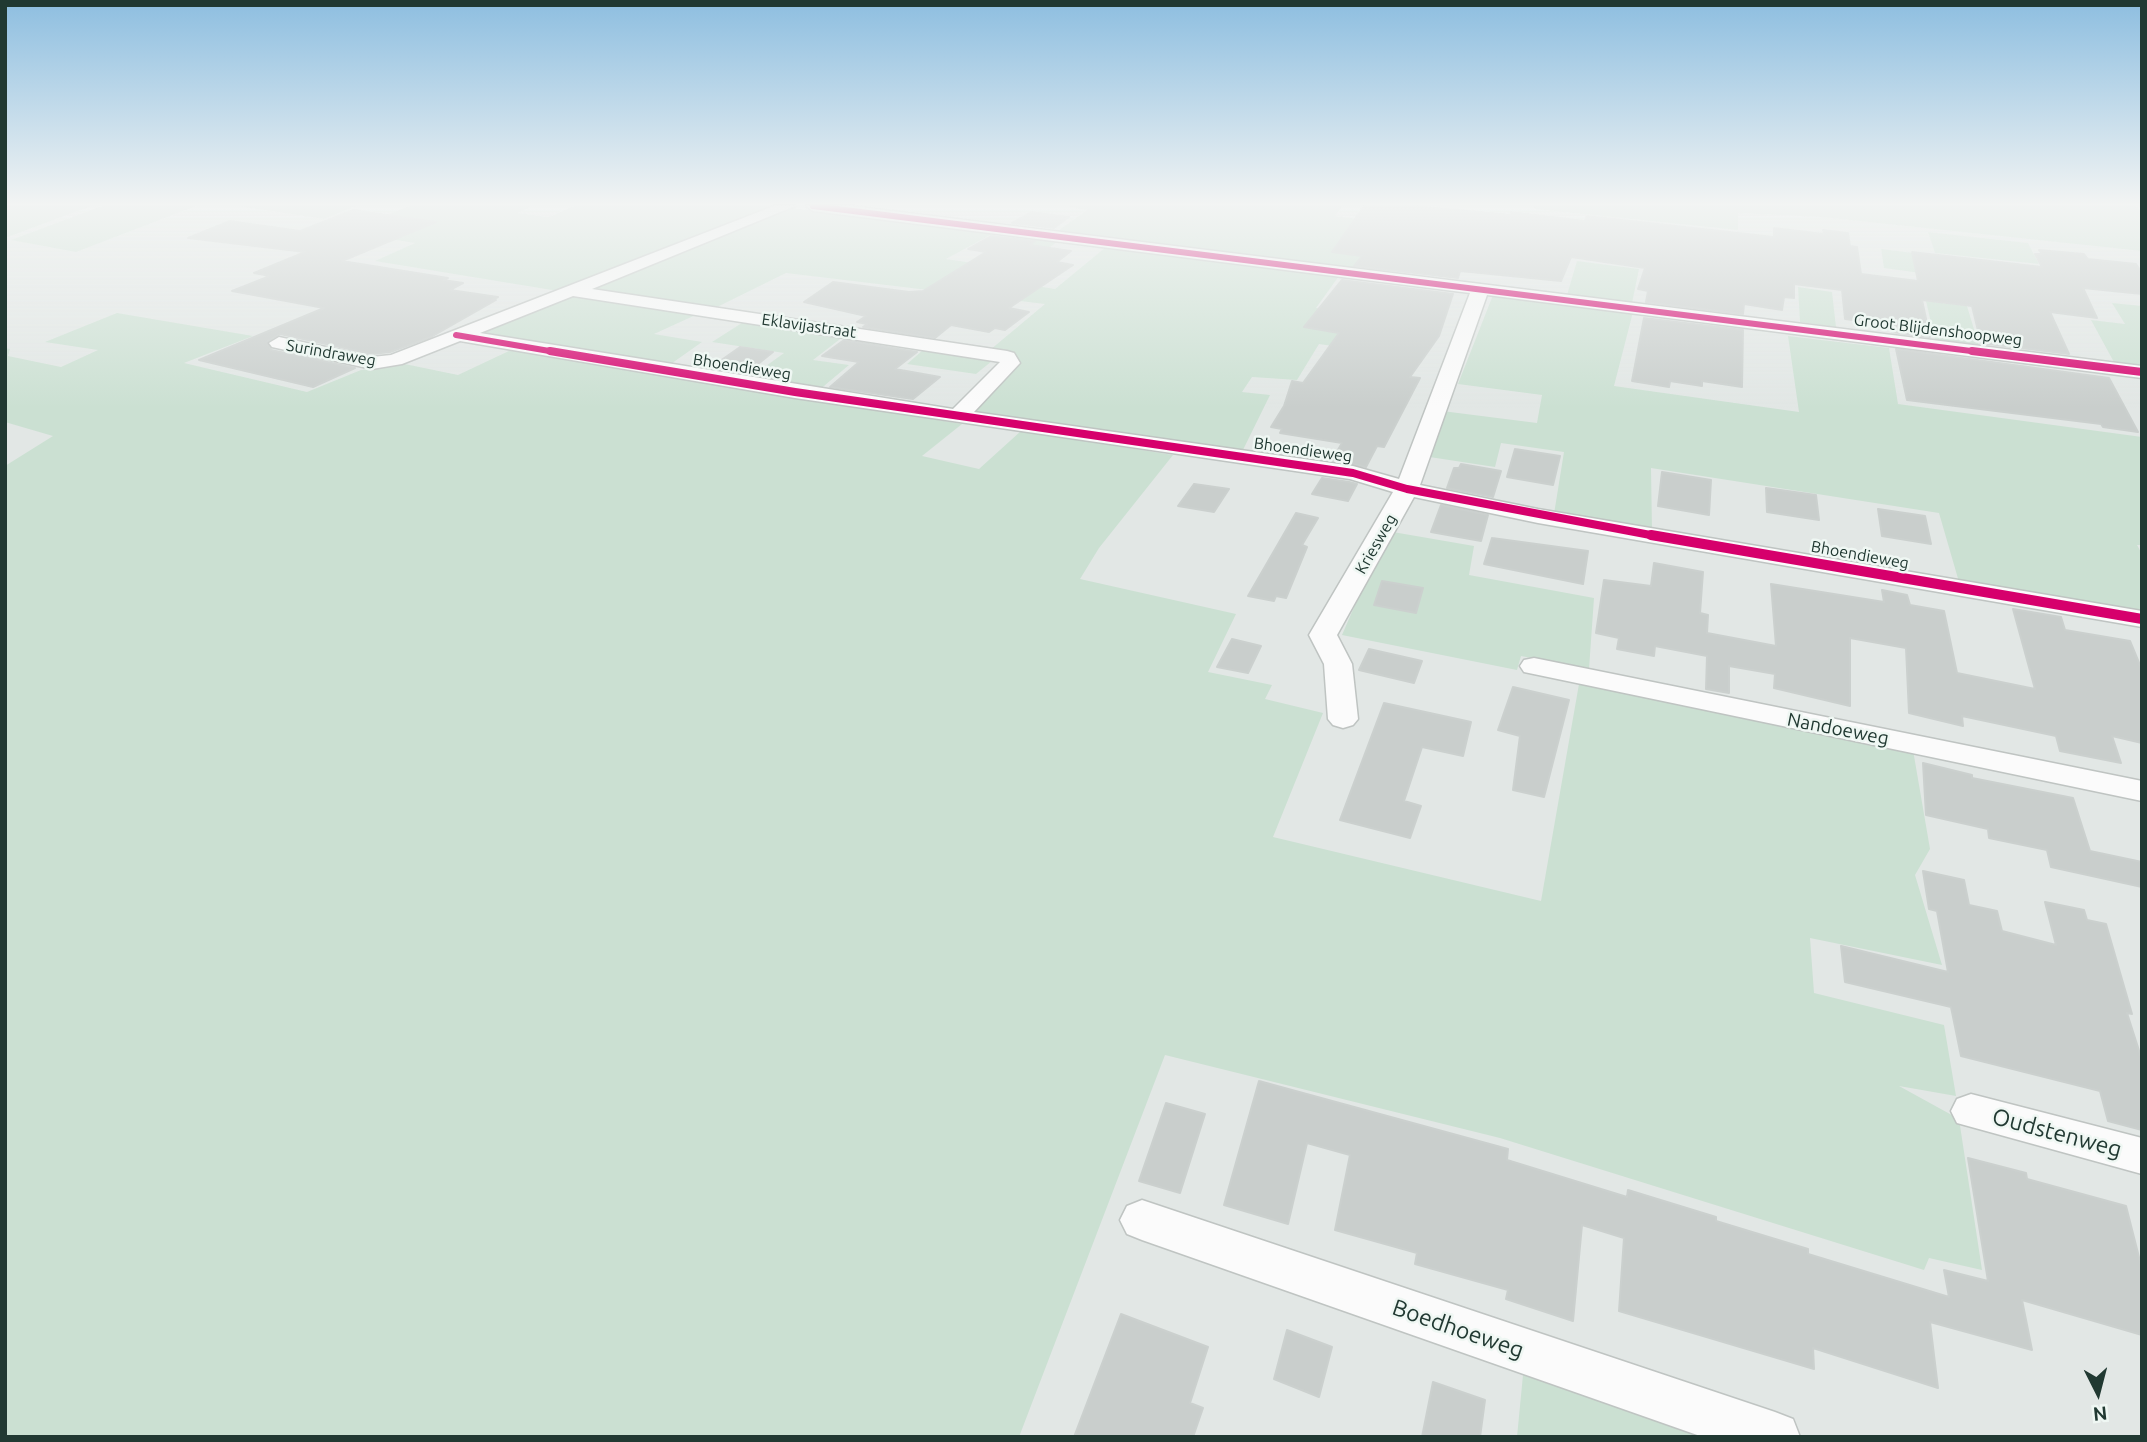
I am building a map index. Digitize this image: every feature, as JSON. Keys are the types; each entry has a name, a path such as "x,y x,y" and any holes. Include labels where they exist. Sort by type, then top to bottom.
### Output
{"street":[{"path":"456,335 613,273"},
{"name":"Groot Blijdenshoopweg","path":"1361,273 2142,372"},
{"name":"Kriesweg","path":"1343,719 1338,664 1323,635 1407,489 1481,288"},
{"name":"Eklavijastraat","path":"569,290 1007,357 1010,363 964,408 963,417"},
{"name":"Bhoendieweg","path":"456,335 963,417 1353,473 1407,489 1551,518 2142,619"},
{"name":"Surindraweg","path":"279,343 372,363 384,362 456,335"},
{"name":"Nandoeweg","path":"1534,666 2142,791"},
{"name":"Oudstenweg","path":"1972,1111 2142,1156"},
{"name":"Boedhoeweg","path":"1142,1220 1775,1437"}],"green space":[{"path":"450,273 605,273 558,291"},
{"path":"622,273 785,273 713,309 581,289"},
{"path":"788,273 1016,273 1006,281 1055,289 1074,273 1317,273 1339,276 1316,308 1350,313 1368,351 1319,344 1297,380 1252,377 1242,392 1270,395 1240,456 966,417 1016,361 990,350 1045,304"},
{"path":"1573,273 1638,273 1632,303 1567,295"},
{"path":"1798,287 1832,292 1836,327 1800,322"},
{"path":"571,293 700,313 654,334 702,342 668,366 467,334"},
{"path":"1493,295 1633,312 1614,386 1799,412 1788,336 1889,348 1898,404 2142,437 2142,545 2137,545 2142,554 2142,612 1959,582 1939,513 1651,468 1652,531 1554,514 1564,452 1501,443 1495,467 1423,456 1442,411 1537,423 1542,395 1458,384"},
{"path":"1926,301 1967,306 1979,346 1935,340"},
{"path":"2112,303 2142,306 2142,368 2115,364 2091,320 2125,324"},
{"path":"117,313 253,336 184,363 307,392 361,370 375,369 395,362 458,375 511,350 962,424 922,456 979,469 1021,431 1173,455 1099,548 1080,579 1236,614 1208,672 1272,685 1265,699 1323,713 1273,837 1541,901 1579,684 1913,750 1930,849 1915,875 1942,965 1810,938 1814,993 1944,1025 1956,1096 1899,1086 1959,1119 1982,1270 1929,1258 1924,1270 1500,1138 1165,1055 1019,1437 5,1437 5,466 53,436 5,422 5,348 10,349 8,356 61,367 98,350 45,342"},
{"path":"745,321 844,336 813,360 849,365 818,391 748,379 784,353 712,342"},
{"path":"923,350 992,361 976,374 907,364"},
{"path":"1387,531 1474,546 1469,575 1594,598 1589,669 1521,656 1517,670 1342,635"},
{"path":"1523,1375 1702,1435 1702,1437 1517,1437"}],"building":[{"path":"256,273 419,273 463,283 450,290 498,297 431,337 390,352 372,354 280,334 268,341 271,350 355,368 313,387 199,360 324,308 232,291 270,276"},
{"path":"952,273 1061,273 1009,308 1029,312 1005,330 995,328 989,332 951,325 935,338 863,327 867,324 857,322 866,316 804,302 833,282 909,292 923,291"},
{"path":"1417,273 1459,273 1458,278"},
{"path":"1483,273 1564,273 1561,281"},
{"path":"1643,273 1861,273 1918,281 1916,273 2142,273 2142,294 2083,288 2097,318 2050,312 2069,354 1981,343 1972,306 1922,300 1930,337 1892,332 1890,325 1845,319 1842,290 1794,284 1794,298 1784,297 1782,310 1744,304 1743,314 1646,302 1648,291 1638,289"},
{"path":"1342,280 1453,294 1439,336 1410,377 1420,378 1384,447 1377,446 1366,467 1332,460 1342,443 1280,433 1282,429 1271,427 1284,406 1292,381 1303,383 1339,333 1304,327"},
{"path":"1644,318 1743,330 1742,387 1702,381 1702,386 1670,381 1669,387 1632,381"},
{"path":"844,340 917,352 895,369 940,377 913,399 830,387 859,362 822,356"},
{"path":"740,347 773,352 748,372 713,366"},
{"path":"1896,349 2109,378 2138,432 2103,427 2101,424 1907,400"},
{"path":"1515,449 1560,456 1553,485 1507,477"},
{"path":"1461,464 1501,471 1493,497 1447,488 1454,468 1459,468"},
{"path":"1662,472 1711,480 1709,515 1658,506"},
{"path":"1322,478 1357,484 1348,501 1312,494"},
{"path":"1194,484 1229,489 1214,512 1178,506"},
{"path":"1766,488 1816,495 1819,520 1767,512"},
{"path":"1441,505 1488,515 1481,541 1431,532"},
{"path":"1878,509 1925,516 1931,544 1882,536"},
{"path":"1296,513 1318,518 1302,545 1307,547 1286,598 1276,596 1274,601 1248,596"},
{"path":"1492,538 1588,551 1583,584 1484,564"},
{"path":"1654,563 1703,572 1700,613 1708,615 1707,633 1776,646 1771,584 1884,602 1882,590 1907,595 1910,605 1944,611 1957,673 2035,689 2013,609 2061,617 2065,630 2130,641 2142,670 2142,743 2112,736 2121,763 2060,751 2056,736 1962,716 1963,726 1909,713 1906,648 1850,638 1850,706 1774,688 1775,674 1729,666 1729,693 1706,689 1707,656 1655,646 1654,656 1617,649 1619,638 1596,633 1604,580 1651,586"},
{"path":"1382,581 1423,588 1416,613 1374,605"},
{"path":"1232,639 1261,646 1248,673 1217,667"},
{"path":"1369,649 1422,661 1414,683 1359,670"},
{"path":"1513,687 1569,700 1544,797 1513,790 1520,736 1498,730"},
{"path":"1384,703 1471,722 1463,756 1422,747 1404,801 1421,806 1410,838 1340,820"},
{"path":"1923,763 1972,775 1972,778 2073,798 2090,851 2142,862 2142,887 2051,867 2047,850 1989,838 1988,829 1926,815"},
{"path":"1923,871 1964,880 1969,905 1997,911 2002,931 2056,945 2045,902 2084,910 2087,920 2106,924 2132,1014 2127,1013 2142,1060 2142,1130 2108,1121 2100,1091 1961,1056 1951,1007 1845,982 1841,946 1948,972 1937,911 1929,909"},
{"path":"1259,1081 1508,1149 1507,1160 1627,1197 1628,1190 1716,1217 1716,1221 1808,1249 1808,1254 1949,1297 1944,1270 1988,1281 1968,1158 2026,1173 2027,1179 2126,1206 2142,1269 2142,1335 2022,1300 2032,1350 1930,1322 1938,1388 1813,1348 1814,1369 1619,1311 1624,1238 1582,1225 1573,1321 1506,1299 1508,1290 1415,1264 1417,1253 1335,1230 1350,1155 1307,1143 1288,1224 1224,1205"},
{"path":"1166,1103 1205,1114 1180,1193 1139,1181"},
{"path":"1121,1314 1208,1347 1190,1403 1203,1408 1193,1437 1074,1437"},
{"path":"1287,1330 1332,1347 1319,1397 1274,1379"},
{"path":"1433,1382 1485,1400 1480,1437 1422,1437"}],"cycle path":[{"path":"1352,273 2142,372"},
{"path":"456,335 795,392 1353,473 1407,489 1538,516 2142,619"}]}
